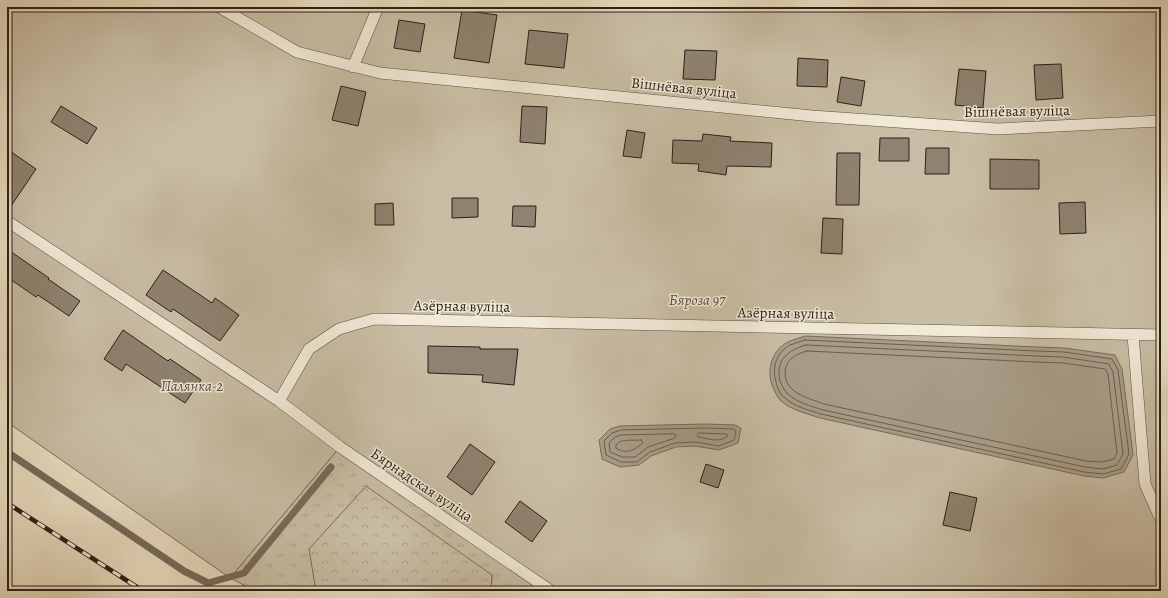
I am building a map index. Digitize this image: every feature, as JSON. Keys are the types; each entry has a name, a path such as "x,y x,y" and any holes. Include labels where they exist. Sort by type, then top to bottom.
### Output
{"lane":[{"name":"Вішнёвая вуліца","path":"219,7 297,52 380,73 812,116 990,129 1161,121"},
{"path":"353,67 378,7"},
{"name":"Бярнадская вуліца","path":"7,221 279,401 340,447 551,591"},
{"name":"Азёрная вуліца","path":"279,401 309,349 339,329 374,319 1161,335"},
{"path":"1133,335 1145,484 1161,520"}],"green space":[{"name":"Бяроза 97","path":"7,7 1161,7 1161,591 558,591 340,447 230,578 7,422"},
{"path":"340,447 558,591 491,591 492,575 310,549 316,591 255,591 230,578"},
{"path":"366,486 492,575 491,591 316,591 309,549"}],"water":[{"path":"805,336 1064,348 1115,355 1122,369 1133,455 1124,472 1103,478 1084,476 820,418 800,411 785,404 778,397 771,382 770,370 773,358 784,344"},
{"path":"706,424 735,425 741,428 738,443 719,450 695,446 676,447 651,456 639,465 620,467 602,459 599,440 610,429 620,426"}],"building":[{"path":"462,10 497,15 489,63 454,58"},
{"path":"399,20 425,24 420,52 394,48"},
{"path":"529,30 568,34 564,68 525,64"},
{"path":"685,50 717,51 715,80 683,79"},
{"path":"798,58 828,60 827,87 797,86"},
{"path":"1061,64 1063,98 1036,100 1034,65"},
{"path":"959,69 986,71 983,108 955,105"},
{"path":"841,77 865,81 861,106 837,102"},
{"path":"341,86 366,92 358,126 332,120"},
{"path":"61,106 97,128 87,144 51,122"},
{"path":"522,106 547,107 545,144 520,142"},
{"path":"627,130 645,133 641,158 623,156"},
{"path":"703,134 731,137 730,141 772,143 771,167 727,166 726,175 698,171 699,164 672,163 673,140 702,141"},
{"path":"880,138 909,138 909,161 879,161"},
{"path":"926,148 949,148 949,174 925,174"},
{"path":"7,149 36,169 7,212"},
{"path":"837,153 860,153 859,205 836,205"},
{"path":"990,159 1039,160 1039,189 990,189"},
{"path":"452,198 478,198 478,217 452,218"},
{"path":"1085,202 1086,233 1060,234 1059,203"},
{"path":"393,203 394,225 375,225 375,204"},
{"path":"513,206 536,206 535,227 512,226"},
{"path":"823,218 843,219 842,254 821,253"},
{"path":"7,249 80,301 69,316 38,295 36,297 7,277"},
{"path":"163,270 212,303 215,298 239,315 220,341 173,309 171,312 146,295"},
{"path":"123,330 168,361 170,359 201,380 185,403 126,364 122,371 104,359"},
{"path":"428,346 480,347 480,349 518,349 514,385 482,382 483,375 428,373"},
{"path":"470,444 495,462 472,495 447,477"},
{"path":"706,464 724,470 718,488 700,482"},
{"path":"950,492 977,498 970,531 943,525"},
{"path":"520,501 547,521 532,542 505,522"}],"waterway":[{"path":"7,452 184,571 208,583 244,573 331,467"}],"railway":[{"path":"7,503 143,591"}],"park label":[{"name":"Палянка-2","path":"192,386"}]}
